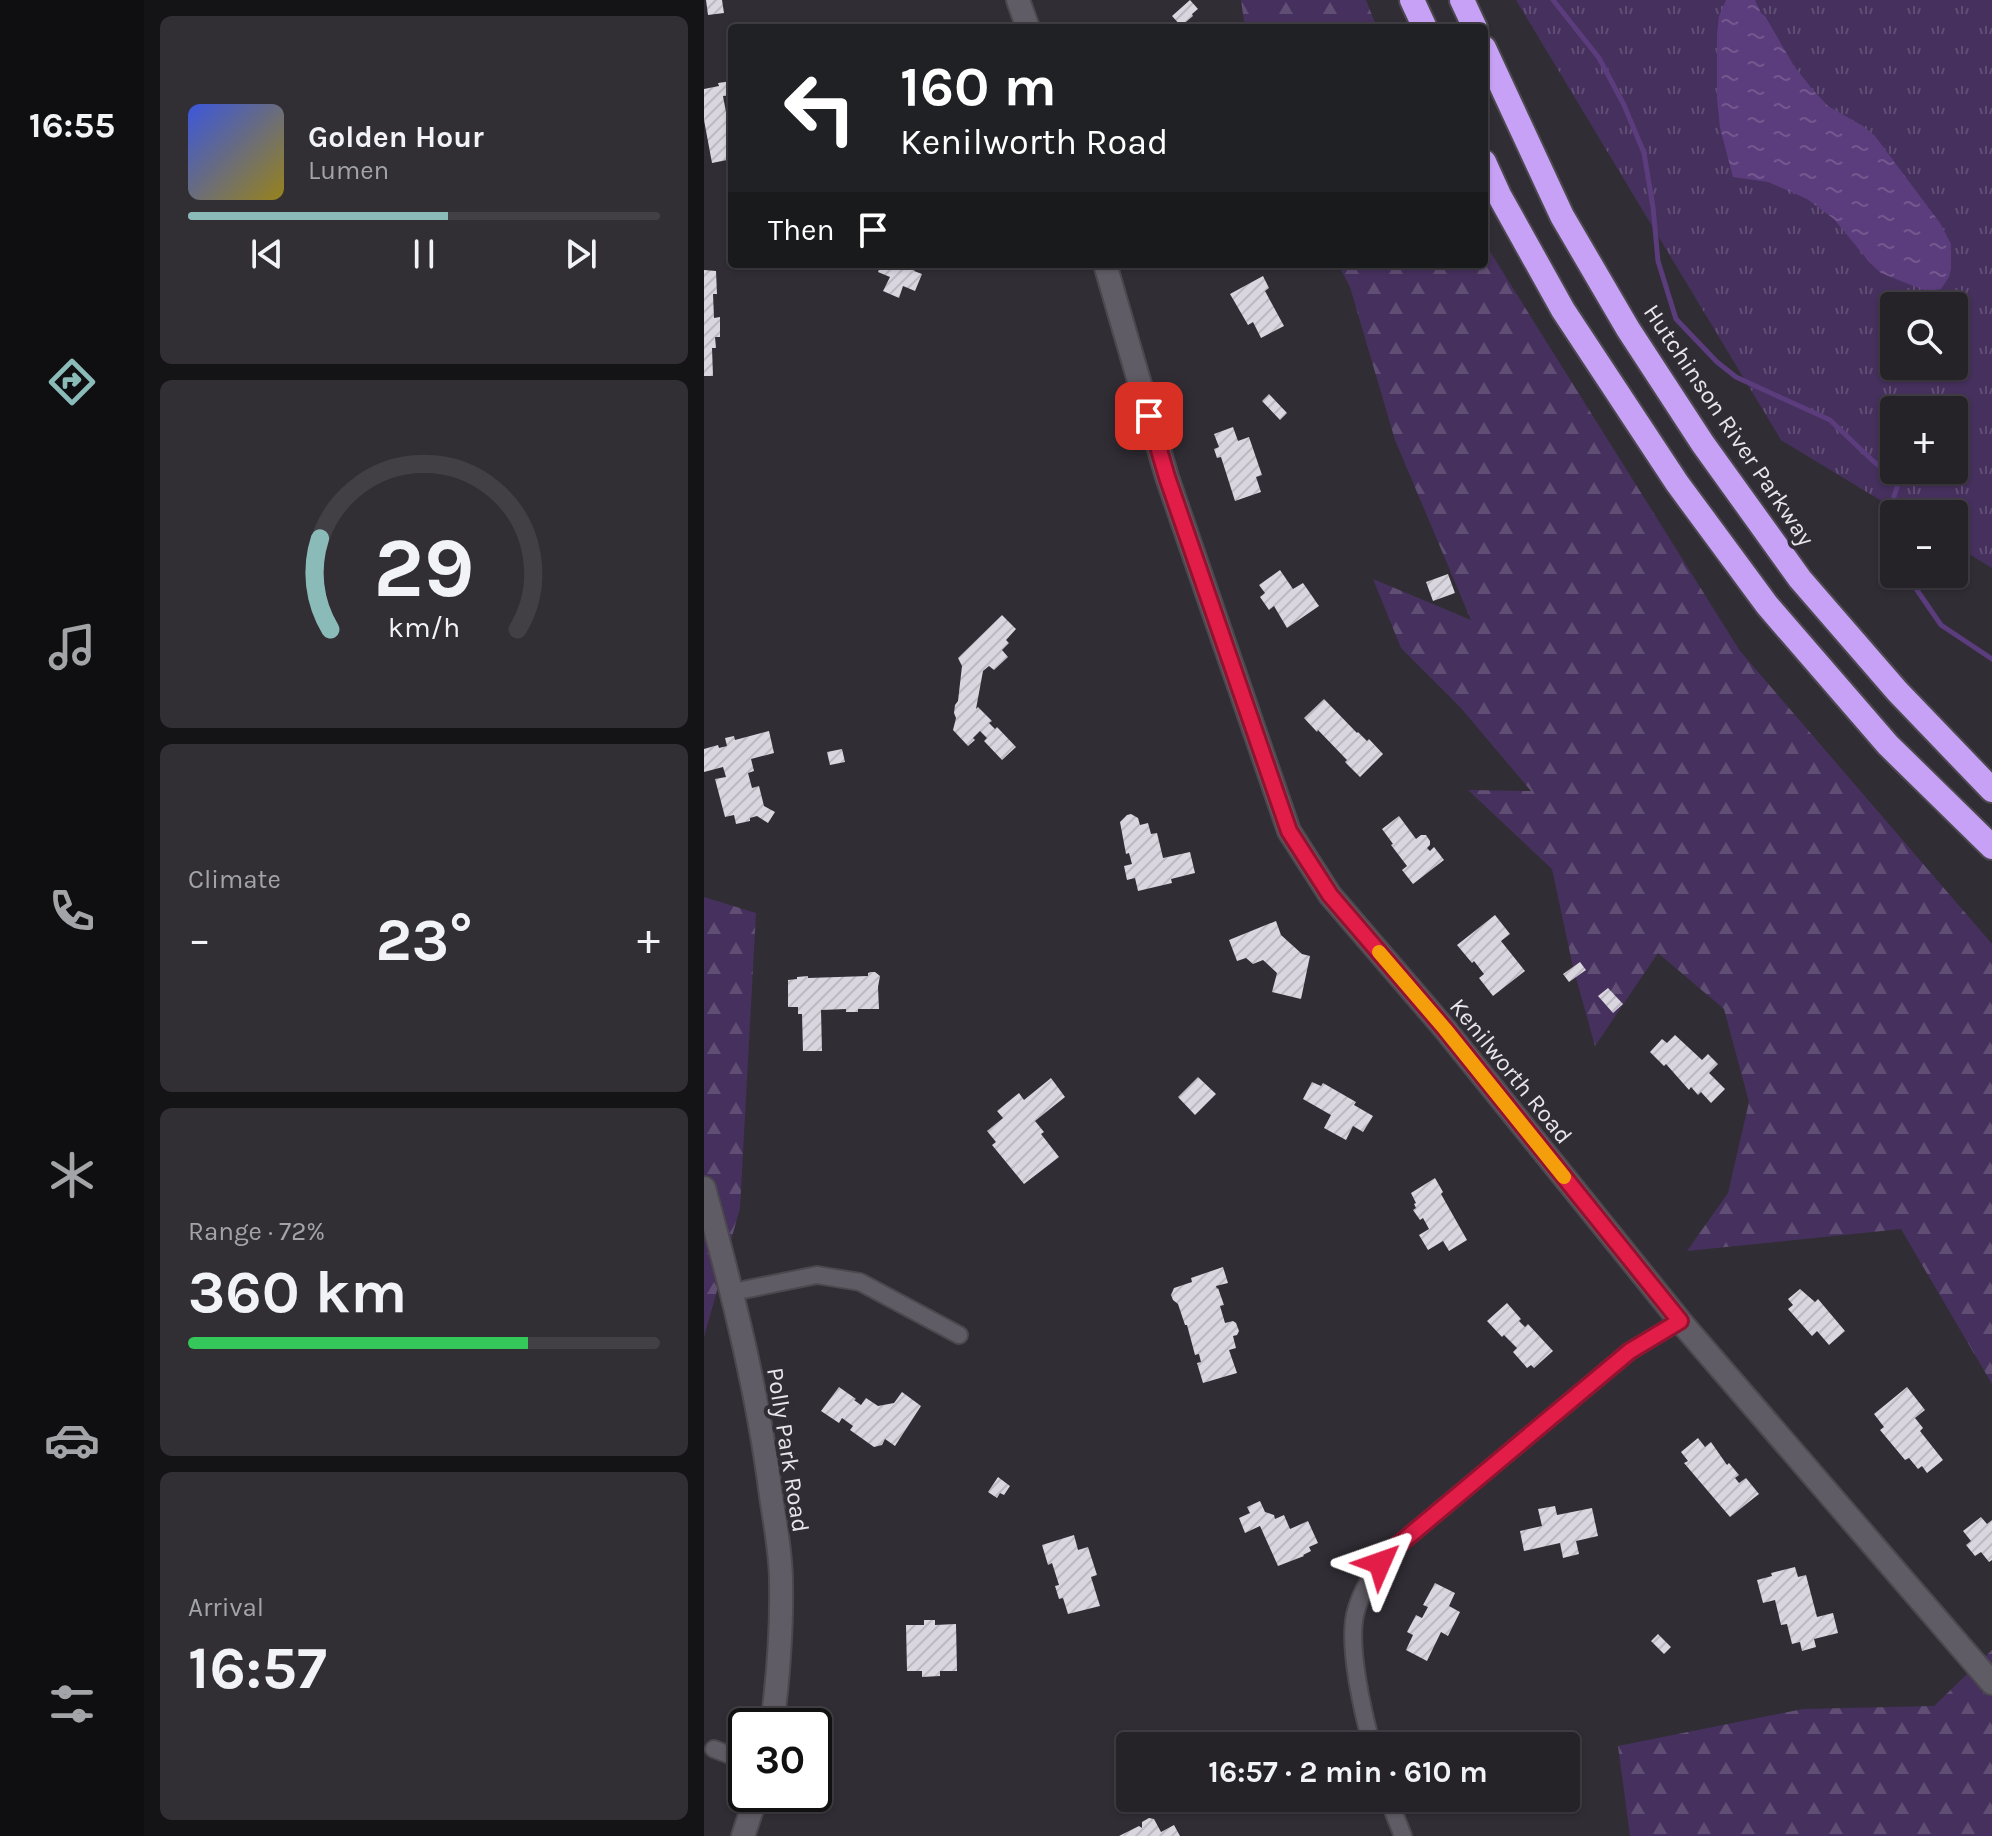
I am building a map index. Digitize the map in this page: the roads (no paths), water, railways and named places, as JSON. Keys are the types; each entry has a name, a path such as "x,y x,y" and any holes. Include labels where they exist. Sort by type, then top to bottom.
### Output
{"highway":[{"path":"1412,0 1423,24"},
{"path":"1462,0 1476,24"},
{"path":"1471,0 1477,24"},
{"path":"1488,49 1501,87"},
{"name":"Hutchinson River Parkway","path":"1488,57 1562,216 1628,329 1703,444 1800,579 1925,721 1992,790"},
{"path":"1488,171 1563,310 1677,483 1767,605 1888,745 1992,847"}],"street":[{"path":"1018,0 1027,24"},
{"name":"Kenilworth Road","path":"1106,268 1167,477 1289,831 1330,895 1445,1029 1680,1321 1992,1683"},
{"name":"Polly Park Road","path":"704,1188 733,1292 763,1434 780,1567 774,1708"},
{"path":"733,1292 817,1275 860,1282 959,1335"},
{"path":"1369,1732 1358,1677 1354,1628 1362,1594 1380,1563 1630,1351 1680,1321"},
{"path":"714,1749 728,1754"},
{"path":"743,1836 751,1812"},
{"path":"1394,1812 1403,1836"}],"water":[{"path":"1726,0 1755,0 1794,66 1813,90 1828,106 1875,136 1940,223 1951,244 1951,269 1941,289 1926,291 1881,273 1834,219 1807,199 1768,182 1733,177 1720,128 1717,99 1717,34 1719,16"}],"waterway":[{"path":"1553,0 1599,58 1624,105 1644,153 1658,261 1676,319 1717,362 1736,377 1830,420 1899,481 1893,500"},
{"path":"1916,588 1941,625 1992,659"}]}
